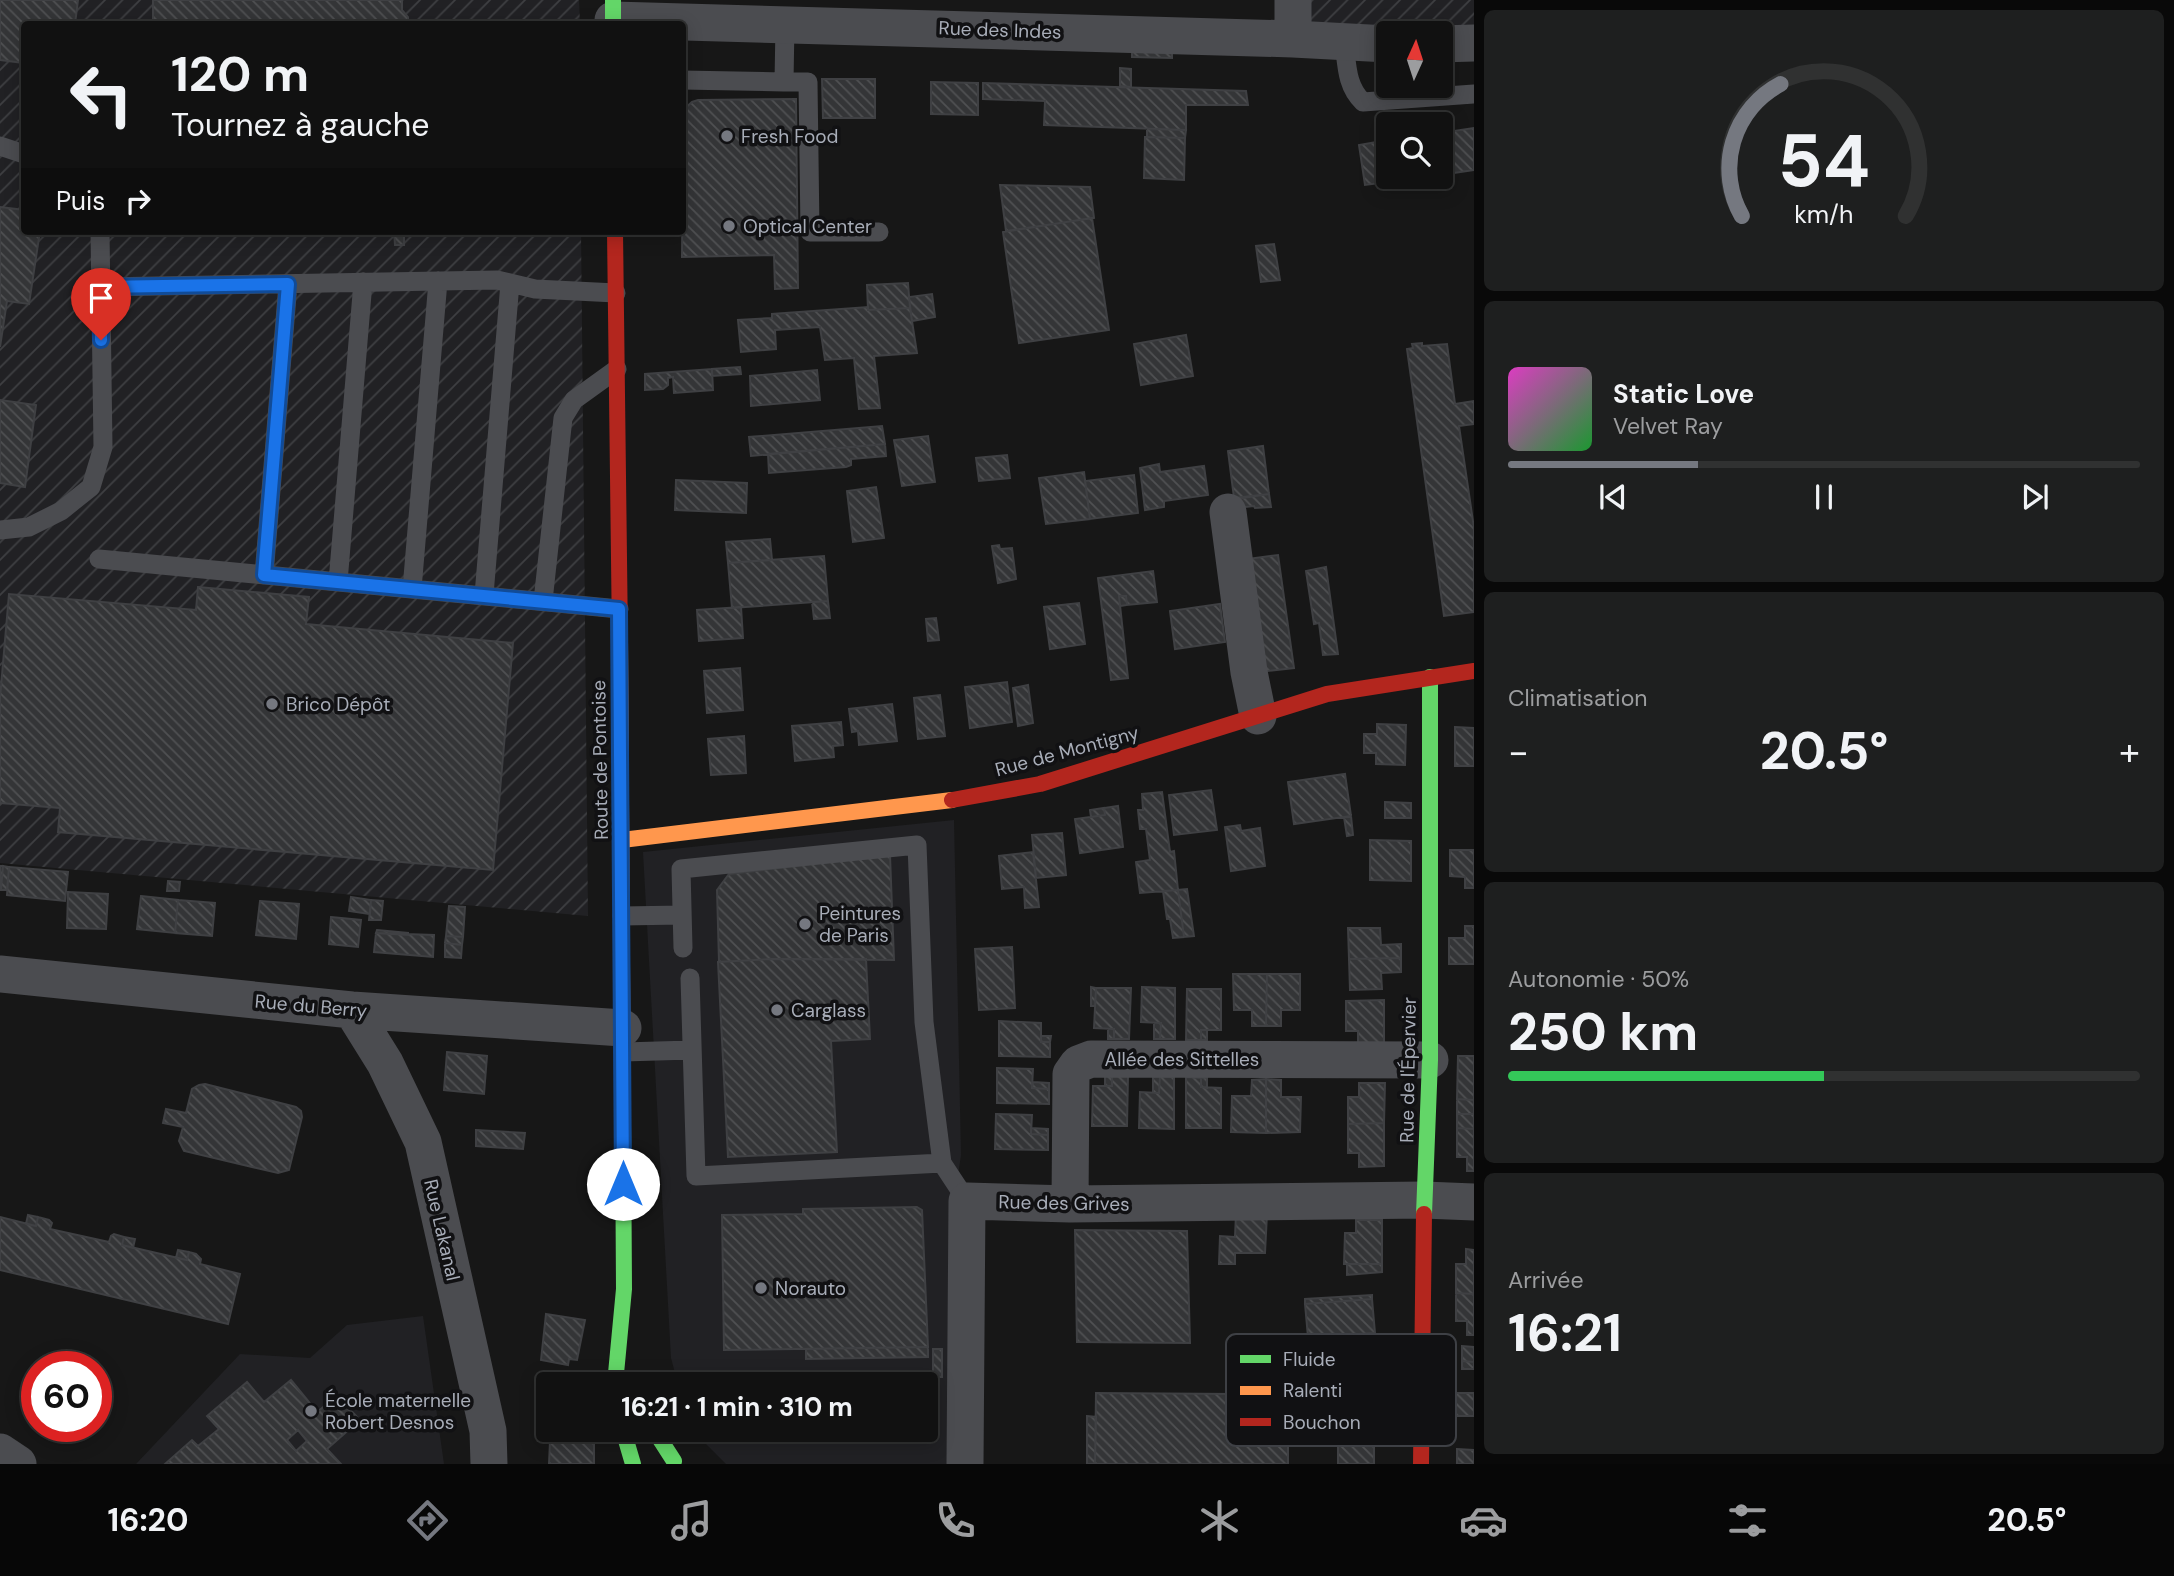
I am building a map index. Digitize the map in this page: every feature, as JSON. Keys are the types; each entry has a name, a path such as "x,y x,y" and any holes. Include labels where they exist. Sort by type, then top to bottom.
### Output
{"street":[{"path":"1293,0 1293,39"},
{"name":"Rue des Indes","path":"613,15 765,16 1376,43"},
{"path":"1453,44 1474,43"},
{"name":"Route de Pontoise","path":"615,235 624,1289 616,1372"},
{"path":"1228,512 1249,672 1258,716"},
{"name":"Rue de Montigny","path":"622,840 938,803 1040,784 1327,694 1474,671"},
{"name":"Rue de l'Épervier","path":"1422,1334 1424,1200 1430,1060 1430,677"},
{"name":"Rue du Berry","path":"0,974 623,1040"},
{"name":"Rue Lakanal","path":"352,1010 385,1063 423,1142 488,1431 489,1464"},
{"name":"Allée des Sittelles","path":"1070,1204 1071,1074 1078,1064 1091,1059 1430,1060"},
{"name":"Rue des Grives","path":"967,1201 1070,1204 1424,1200 1474,1202"},
{"path":"965,1464 967,1201"},
{"name":"Route de Pontoise","path":"624,1289 635,1357"},
{"path":"627,1442 633,1464"},
{"path":"664,1442 680,1462"},
{"name":"Rue de l'Épervier","path":"1421,1446 1421,1464"},
{"path":"0,1452 18,1464"},
{"path":"654,1464 680,1462"}],"lane":[{"path":"765,16 784,82"},
{"path":"1344,42 1349,80 1356,95 1363,102 1474,94"},
{"path":"686,80 808,82 810,232 879,232"},
{"path":"0,146 21,153"},
{"path":"0,530 29,527 61,511 91,487 103,447 100,235"},
{"path":"100,287 497,280 536,289 616,293"},
{"path":"412,589 438,281"},
{"path":"338,582 363,282"},
{"path":"484,595 510,283"},
{"path":"264,575 288,284"},
{"path":"543,601 563,418 574,400 617,369"},
{"path":"99,559 619,609"},
{"path":"683,948 681,869 917,845 924,1022 942,1163 967,1201"},
{"path":"622,916 682,915"},
{"path":"690,978 696,1176 942,1163"},
{"path":"623,1040 692,1050"}],"shaded area":[{"path":"0,0 579,0 580,21 21,21 21,235 581,235 588,916 0,863"},
{"path":"1311,0 1474,0 1474,28 1453,28 1453,21 1376,21 1376,30 1311,31"},
{"path":"954,820 961,1155 952,1217 948,1464 726,1464 704,1442 938,1442 938,1372 675,1372 671,1358 643,852"},
{"name":"École maternelle Robert Desnos","path":"423,1316 444,1464 136,1464 240,1354 310,1358 347,1325"}],"building":[{"path":"0,0 78,0 75,21 21,21 21,63 0,60"},
{"path":"153,0 402,0 402,10 408,17 408,21 153,21"},
{"path":"1132,45 1172,45 1172,58 1132,57"},
{"path":"1120,68 1131,69 1131,87 1120,86"},
{"path":"822,79 875,79 875,118 823,118"},
{"path":"931,82 978,83 978,115 931,114"},
{"path":"983,83 1246,91 1248,105 1186,105 1186,130 1044,125 1045,101 983,99"},
{"path":"796,99 798,288 775,289 774,255 682,257 682,235 686,235 686,107 698,100"},
{"path":"1474,128 1474,170 1453,173 1453,131"},
{"path":"1147,129 1186,130 1185,138 1147,137"},
{"path":"1145,137 1185,138 1184,180 1144,178"},
{"path":"1376,142 1376,184 1365,185 1359,145"},
{"path":"1000,185 1090,187 1094,218 1006,231"},
{"path":"0,207 21,210 21,235 39,235 29,304 7,301 0,347"},
{"path":"1092,218 1109,330 1019,343 1003,232"},
{"path":"394,235 404,235 404,245 395,245"},
{"path":"1274,244 1280,280 1261,282 1256,246"},
{"path":"908,283 910,308 868,310 867,285"},
{"path":"932,294 935,317 912,321 909,297"},
{"path":"868,307 868,310 910,308 917,353 874,356 880,408 859,409 854,358 825,360 820,327 775,330 776,349 741,352 738,320 772,318 772,314"},
{"path":"1186,335 1193,376 1141,385 1134,344"},
{"path":"1422,343 1422,346 1447,344 1455,404 1474,401 1474,424 1459,426 1474,528 1474,612 1444,616 1407,349 1413,348 1412,344"},
{"path":"740,367 741,374 712,376 712,369"},
{"path":"712,369 713,390 674,393 673,377 668,378 668,385 663,389 645,390 645,374"},
{"path":"817,370 820,400 751,406 750,376"},
{"path":"0,400 36,405 25,487 0,483"},
{"path":"882,426 885,444 751,456 749,437"},
{"path":"928,436 935,482 902,486 894,440"},
{"path":"885,444 886,456 851,459 851,465 846,467 769,473 768,454"},
{"path":"1263,446 1269,494 1234,498 1228,451"},
{"path":"1007,455 1010,478 979,481 976,458"},
{"path":"1159,464 1160,472 1204,466 1208,495 1164,501 1164,507 1145,510 1140,468"},
{"path":"1084,472 1090,519 1046,524 1039,478"},
{"path":"1134,475 1138,513 1090,519 1085,481"},
{"path":"676,480 747,483 746,513 675,510"},
{"path":"876,487 884,538 853,542 847,491"},
{"path":"1269,494 1271,507 1237,508 1236,499"},
{"path":"770,539 772,560 728,563 726,542"},
{"path":"999,545 1000,549 1012,548 1016,579 998,583 992,546"},
{"path":"1278,555 1294,668 1258,672 1247,559"},
{"path":"824,556 828,601 732,608 728,563"},
{"path":"1326,567 1338,654 1323,655 1319,623 1314,624 1306,571"},
{"path":"1153,571 1157,602 1127,605 1126,596 1119,596 1128,678 1111,680 1098,578"},
{"path":"198,587 309,597 306,624 513,643 493,870 58,832 60,808 0,803 0,698 9,594 196,610"},
{"path":"1119,596 1126,596 1127,605 1120,606"},
{"path":"828,601 830,618 814,619 812,602"},
{"path":"1079,603 1085,644 1050,649 1044,607"},
{"path":"1220,604 1225,642 1175,649 1170,611"},
{"path":"741,607 743,638 699,641 697,610"},
{"path":"936,618 939,640 928,641 926,619"},
{"path":"740,668 743,710 707,713 704,671"},
{"path":"1007,682 1012,722 970,728 965,687"},
{"path":"1028,685 1033,723 1018,726 1013,688"},
{"path":"940,695 945,736 918,739 914,698"},
{"path":"892,704 897,741 859,745 858,731 852,732 849,709"},
{"path":"841,722 843,745 833,746 834,757 795,761 792,726"},
{"path":"1377,724 1406,725 1405,765 1376,764 1376,753 1364,753 1364,734 1377,734"},
{"path":"1455,727 1474,728 1474,766 1455,766"},
{"path":"744,736 746,773 711,775 708,739"},
{"path":"1345,774 1351,816 1294,824 1288,782"},
{"path":"1211,790 1217,830 1174,835 1169,795"},
{"path":"1162,792 1170,852 1174,851 1178,890 1140,893 1136,862 1150,860 1146,829 1140,829 1138,810 1143,810 1142,794"},
{"path":"1385,802 1411,803 1411,818 1385,818"},
{"path":"1118,806 1123,847 1080,853 1075,819 1105,815 1104,808"},
{"path":"1104,808 1105,815 1091,817 1090,810"},
{"path":"1351,816 1353,835 1347,836 1344,817"},
{"path":"1240,825 1241,831 1260,828 1265,866 1231,871 1225,827"},
{"path":"1062,833 1066,875 1036,878 1032,835"},
{"path":"1370,840 1411,841 1411,881 1370,880"},
{"path":"1450,850 1474,850 1474,888 1465,888 1465,877 1450,876"},
{"path":"1033,852 1039,907 1025,908 1024,887 1002,889 999,856"},
{"name":"Peintures de Paris","path":"890,855 894,960 772,959 719,962 717,890 729,874"},
{"path":"0,866 3,866 1,890 0,890"},
{"path":"3,866 9,867 7,890 1,890"},
{"path":"9,867 68,872 65,901 7,895"},
{"path":"168,881 180,882 179,891 167,891"},
{"path":"1187,889 1194,936 1184,937 1178,890"},
{"path":"1178,890 1184,937 1173,938 1163,891"},
{"path":"68,892 108,894 106,929 67,928"},
{"path":"141,896 178,900 175,933 137,929"},
{"path":"351,897 371,900 370,914 349,911"},
{"path":"178,900 215,903 212,936 175,933"},
{"path":"371,900 383,901 381,920 369,920"},
{"path":"260,901 299,904 296,939 256,935"},
{"path":"449,906 465,907 463,937 446,936"},
{"path":"331,917 361,920 358,947 329,944"},
{"path":"1465,926 1474,926 1474,964 1449,964 1449,938 1465,938"},
{"path":"1348,928 1380,928 1381,945 1401,944 1401,958 1349,959"},
{"path":"377,930 408,933 408,935 376,933"},
{"path":"376,933 434,935 433,957 374,952"},
{"path":"446,936 463,937 462,945 445,943"},
{"path":"445,943 462,945 461,958 445,957"},
{"path":"1012,947 1015,1008 979,1010 975,949"},
{"path":"1401,958 1401,972 1381,973 1382,989 1350,990 1349,959"},
{"path":"866,959 870,1039 831,1041 837,1152 728,1157 718,962"},
{"path":"1233,974 1267,974 1266,1026 1252,1026 1252,1010 1234,1010"},
{"path":"1267,974 1300,974 1300,1010 1281,1010 1281,1026 1266,1026"},
{"path":"1091,987 1096,988 1095,1006 1091,1006"},
{"path":"1142,987 1175,988 1175,1039 1160,1039 1161,1023 1141,1022"},
{"path":"1096,988 1131,988 1129,1039 1114,1039 1114,1029 1094,1028"},
{"path":"1187,989 1221,989 1221,1030 1201,1030 1201,1040 1186,1040"},
{"path":"1384,1000 1384,1045 1358,1045 1358,1031 1346,1031 1346,1001"},
{"path":"999,1021 1041,1023 1041,1042 1050,1042 1050,1057 999,1056"},
{"path":"1154,1023 1161,1023 1160,1039 1154,1039"},
{"path":"1108,1029 1114,1029 1114,1039 1108,1039"},
{"path":"1201,1030 1207,1030 1207,1040 1201,1040"},
{"path":"1041,1036 1051,1036 1050,1042 1041,1042"},
{"path":"447,1052 487,1056 484,1094 444,1090"},
{"path":"1458,1056 1474,1056 1474,1100 1457,1099"},
{"path":"997,1068 1033,1069 1032,1088 1049,1089 1049,1104 997,1103"},
{"path":"1105,1076 1112,1076 1112,1086 1105,1086"},
{"path":"1112,1076 1128,1076 1127,1126 1092,1126 1093,1086 1112,1086"},
{"path":"1160,1076 1174,1077 1174,1129 1139,1128 1140,1092 1159,1093"},
{"path":"1160,1076 1159,1093 1153,1093 1153,1077"},
{"path":"1186,1077 1201,1078 1201,1087 1221,1088 1221,1128 1186,1128"},
{"path":"1207,1077 1207,1088 1201,1087 1201,1078"},
{"path":"1266,1079 1266,1133 1231,1132 1232,1096 1251,1096 1252,1080"},
{"path":"1266,1079 1281,1080 1281,1097 1301,1097 1300,1132 1266,1133"},
{"path":"1033,1082 1049,1083 1049,1089 1032,1088"},
{"path":"1359,1083 1385,1083 1384,1123 1348,1124 1348,1097 1359,1097"},
{"path":"205,1084 296,1107 301,1111 302,1117 289,1170 278,1173 184,1151 179,1141 183,1127 163,1123 166,1109 186,1113 192,1089"},
{"path":"1457,1099 1474,1100 1474,1114 1457,1114"},
{"path":"996,1114 1032,1115 1031,1134 1048,1135 1048,1150 995,1149"},
{"path":"1457,1114 1474,1114 1474,1129 1457,1128"},
{"path":"1384,1123 1384,1166 1359,1167 1359,1153 1348,1153 1348,1124"},
{"path":"1031,1128 1048,1129 1048,1135 1031,1134"},
{"path":"1457,1128 1474,1129 1474,1171 1467,1171 1467,1157 1457,1157"},
{"path":"476,1130 525,1133 523,1149 476,1146"},
{"path":"917,1207 922,1210 928,1347 724,1350 722,1215 803,1214 803,1209"},
{"path":"1236,1213 1267,1214 1265,1253 1235,1253 1235,1264 1219,1264 1220,1236 1235,1237"},
{"path":"28,1215 38,1217 36,1226 26,1224"},
{"path":"0,1217 36,1226 38,1217 52,1223 50,1229 109,1242 114,1234 124,1237 122,1245 187,1260 189,1252 201,1259 200,1264 240,1274 228,1324 0,1270"},
{"path":"1356,1220 1382,1220 1382,1264 1344,1264 1345,1233 1356,1233"},
{"path":"1075,1230 1187,1231 1190,1343 1077,1342"},
{"path":"124,1237 135,1239 133,1248 122,1245"},
{"path":"1466,1249 1474,1250 1474,1294 1456,1293 1456,1264 1466,1264"},
{"path":"178,1250 189,1252 187,1260 176,1258"},
{"path":"1347,1264 1382,1264 1382,1272 1347,1275"},
{"path":"1456,1293 1474,1294 1474,1335 1467,1335 1467,1321 1456,1321"},
{"path":"1372,1295 1372,1299 1305,1304 1305,1299"},
{"path":"1372,1299 1375,1333 1308,1334 1305,1304"},
{"path":"546,1314 585,1320 577,1360 569,1359 568,1365 541,1360"},
{"path":"1462,1346 1474,1347 1474,1362 1462,1361"},
{"path":"928,1347 928,1357 806,1359 806,1349"},
{"path":"933,1349 942,1349 942,1377 938,1377 938,1372 933,1372"},
{"path":"1462,1361 1474,1362 1474,1369 1462,1369"},
{"path":"291,1380 317,1412 337,1396 360,1420 327,1449 341,1464 165,1464 192,1440 198,1446 219,1429 207,1416 247,1382 264,1402","holes":["298,1430 307,1441 296,1451 287,1440"]},
{"path":"1096,1393 1226,1394 1226,1446 1288,1446 1288,1464 1095,1464"},
{"path":"1456,1393 1474,1393 1474,1416 1456,1416"},
{"path":"1087,1416 1096,1417 1095,1464 1087,1464"},
{"path":"550,1442 594,1442 594,1464 549,1464"},
{"path":"1338,1446 1374,1446 1374,1464 1338,1464"},
{"path":"1457,1449 1474,1450 1474,1464 1457,1464"}],"traffic: fast":[{"path":"613,0 613,21"},
{"path":"1424,1214 1430,1060 1430,677"},
{"path":"616,1372 624,1289 623,1125"},
{"path":"627,1442 633,1464"},
{"path":"662,1442 674,1461"}],"traffic: slow":[{"path":"620,640 623,1125"},
{"path":"622,840 952,800"}],"traffic: jam":[{"path":"615,235 620,640"},
{"path":"952,800 1040,784 1327,694 1474,671"},
{"path":"1423,1334 1424,1214"},
{"path":"1421,1446 1421,1464"}],"place":[{"name":"Fresh Food","path":"727,136"},
{"name":"Optical Center","path":"729,226"},
{"name":"Brico Dépôt","path":"272,704"},
{"name":"Peintures de Paris","path":"805,924"},
{"name":"Carglass","path":"777,1010"},
{"name":"Norauto","path":"761,1288"},
{"name":"École maternelle Robert Desnos","path":"311,1411"}],"route":[{"path":"101,340 100,287 288,284 264,575 619,609 623,1184"}]}
